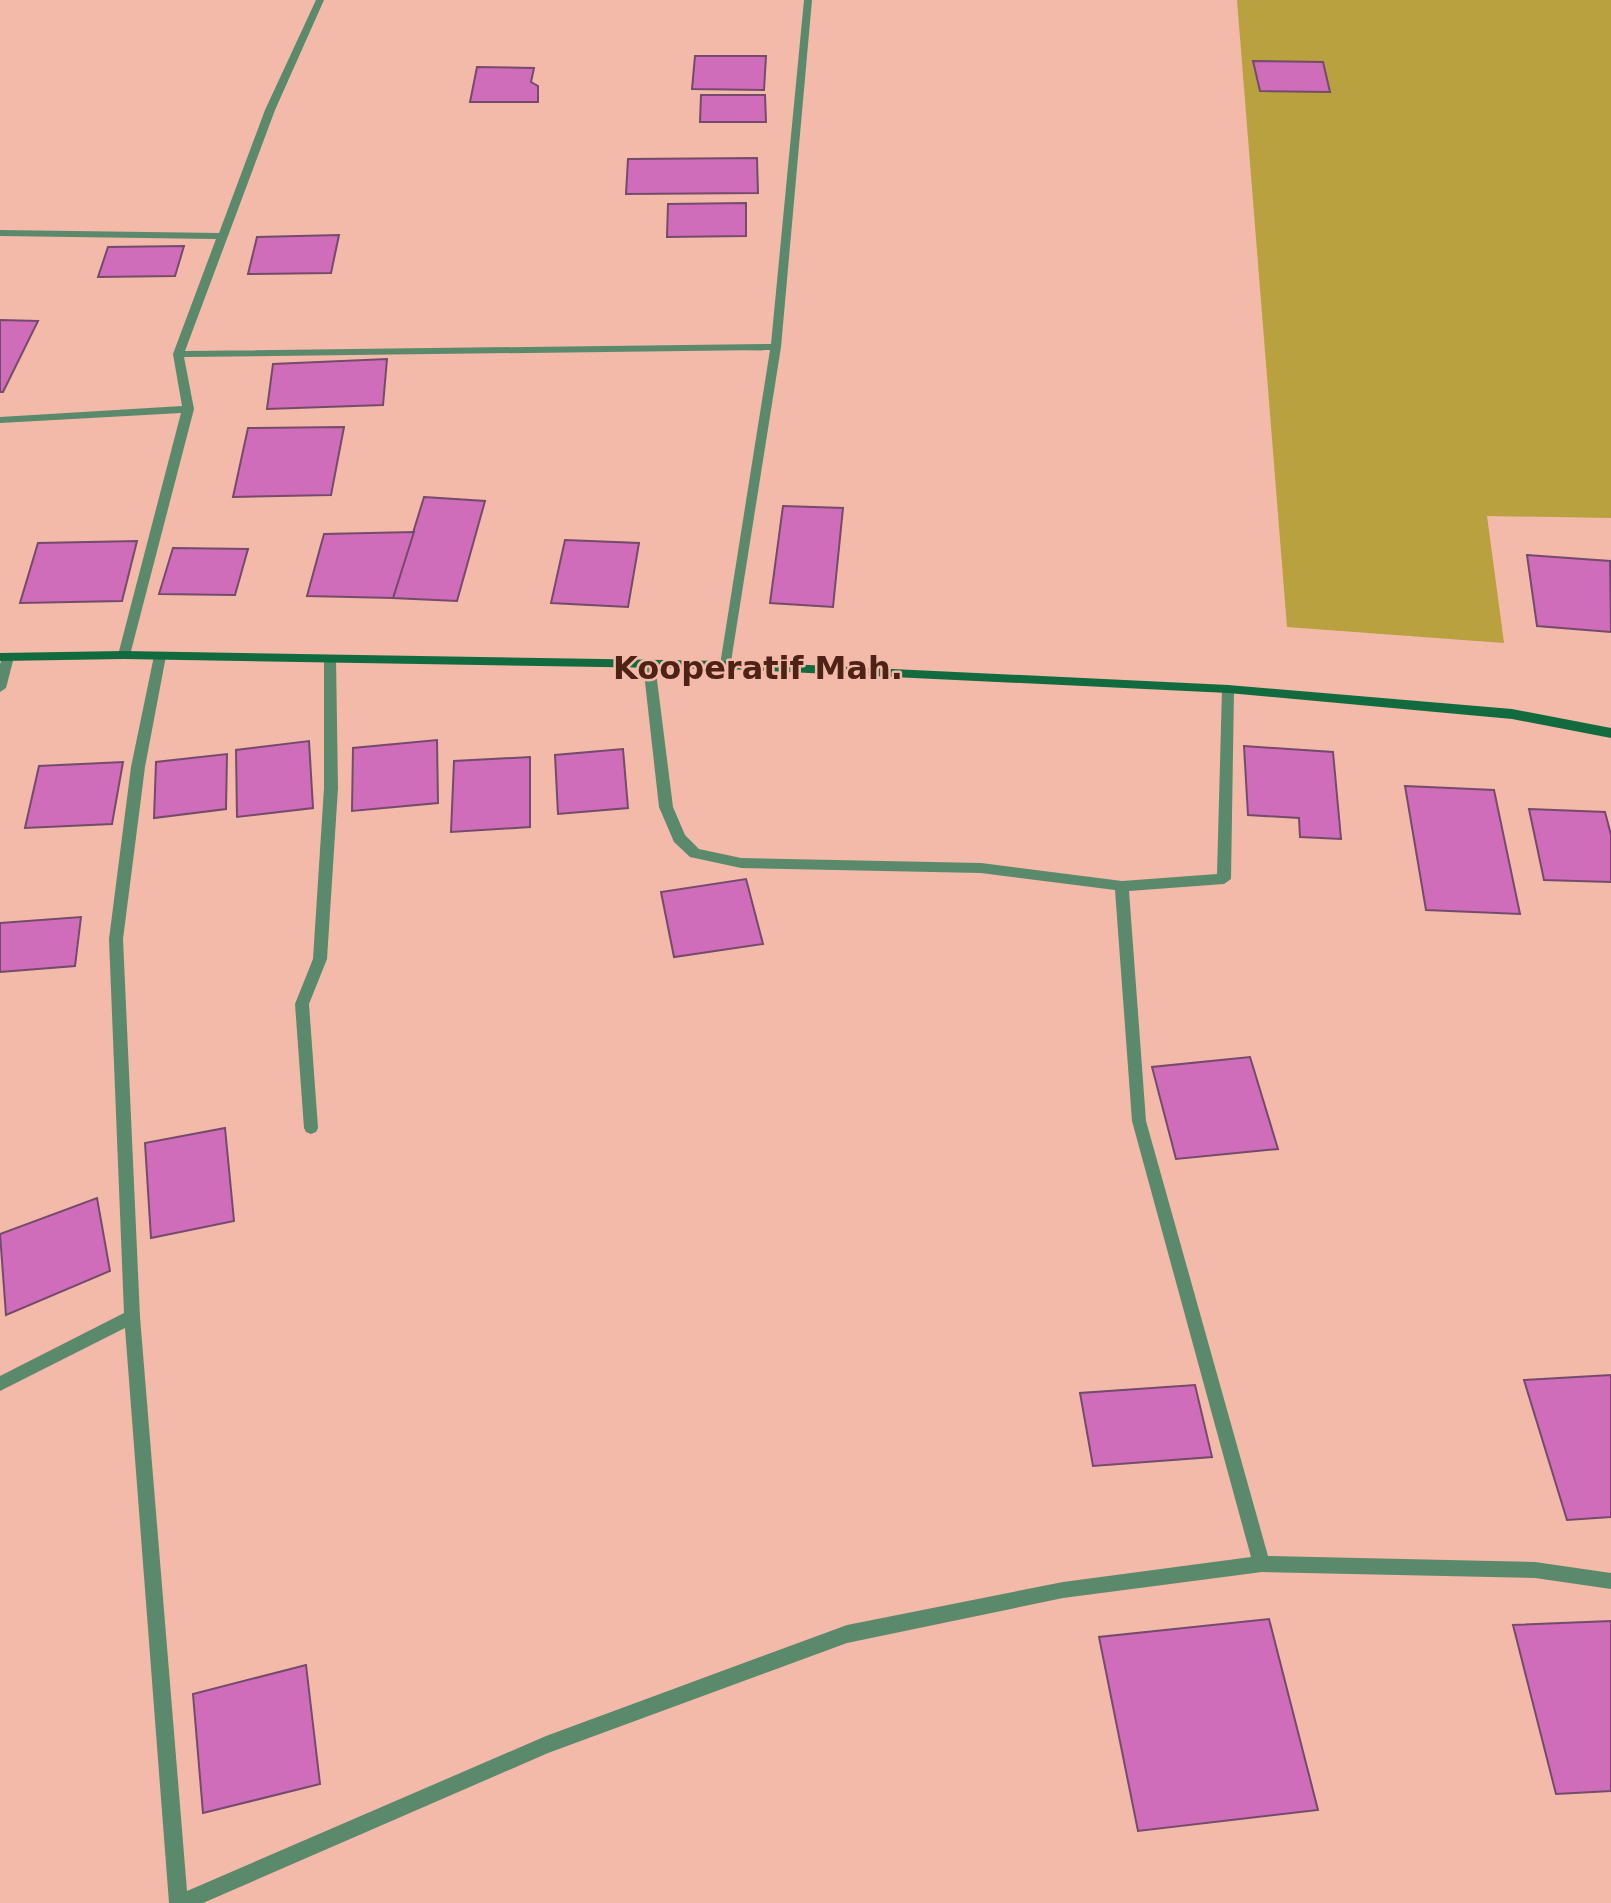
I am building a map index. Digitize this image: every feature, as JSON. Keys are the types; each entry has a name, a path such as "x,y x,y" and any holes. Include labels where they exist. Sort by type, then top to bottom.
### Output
{"main road":[{"path":"4,657 124,655 726,665 1228,689 1511,714 1611,733"}],"street":[{"path":"124,655 188,409 178,354 270,110 320,0"},
{"path":"726,665 776,347 808,0"},
{"path":"0,233 222,236"},
{"path":"178,354 776,347"},
{"path":"0,419 188,409"},
{"path":"160,656 138,767 116,939 132,1317 180,1903 546,1745 847,1634 1063,1590 1262,1564 1535,1570 1611,1581"},
{"path":"0,688 4,657"},
{"path":"311,1128 302,1004 320,959 331,788 330,659"},
{"path":"649,664 666,807 679,838 695,853 741,863 981,868 1122,886 1224,879 1228,689"},
{"path":"1122,886 1139,1121 1262,1564"},
{"path":"0,1384 132,1317"}],"shaded area":[{"path":"1237,0 1611,0 1611,518 1487,516 1504,643 1287,627"}],"building":[{"path":"695,56 766,56 764,90 692,89"},
{"path":"1253,61 1323,62 1330,92 1260,91"},
{"path":"477,67 534,68 531,82 538,86 538,102 470,102"},
{"path":"701,95 765,95 766,122 700,122"},
{"path":"757,158 758,193 626,194 628,159"},
{"path":"746,203 746,236 667,237 668,204"},
{"path":"339,235 331,273 248,274 257,237"},
{"path":"184,246 175,276 98,277 108,247"},
{"path":"0,320 38,321 3,392 0,392"},
{"path":"387,359 383,405 267,409 273,364"},
{"path":"344,427 331,495 233,497 248,428"},
{"path":"424,497 485,501 457,601 393,598"},
{"path":"783,506 843,508 833,607 770,603"},
{"path":"414,532 393,598 307,596 324,534"},
{"path":"565,540 639,543 628,607 551,603"},
{"path":"137,541 122,601 20,603 38,543"},
{"path":"173,548 248,549 235,595 159,594"},
{"path":"1527,555 1610,561 1611,632 1537,626"},
{"path":"437,740 438,803 352,811 353,748"},
{"path":"309,741 313,808 237,817 236,750"},
{"path":"1244,746 1333,752 1341,839 1300,837 1299,818 1248,815"},
{"path":"623,749 628,808 558,814 555,755"},
{"path":"227,754 226,809 154,818 156,762"},
{"path":"530,757 530,827 451,832 454,761"},
{"path":"123,762 112,824 25,828 39,766"},
{"path":"1405,786 1494,790 1520,914 1426,910"},
{"path":"1529,809 1605,812 1611,835 1611,882 1544,880"},
{"path":"746,879 763,944 674,957 661,892"},
{"path":"81,917 75,966 0,972 0,923"},
{"path":"1250,1057 1278,1149 1176,1159 1152,1067"},
{"path":"225,1128 234,1221 151,1238 145,1143"},
{"path":"97,1198 110,1271 6,1315 0,1234"},
{"path":"1611,1375 1611,1517 1567,1520 1524,1380"},
{"path":"1195,1385 1212,1457 1093,1466 1080,1393"},
{"path":"1269,1619 1318,1810 1138,1831 1099,1637"},
{"path":"1611,1621 1611,1791 1556,1794 1513,1625"},
{"path":"306,1665 320,1784 203,1813 193,1694"}],"district":[{"name":"Kooperatif Mah.","path":"758,668"}]}
